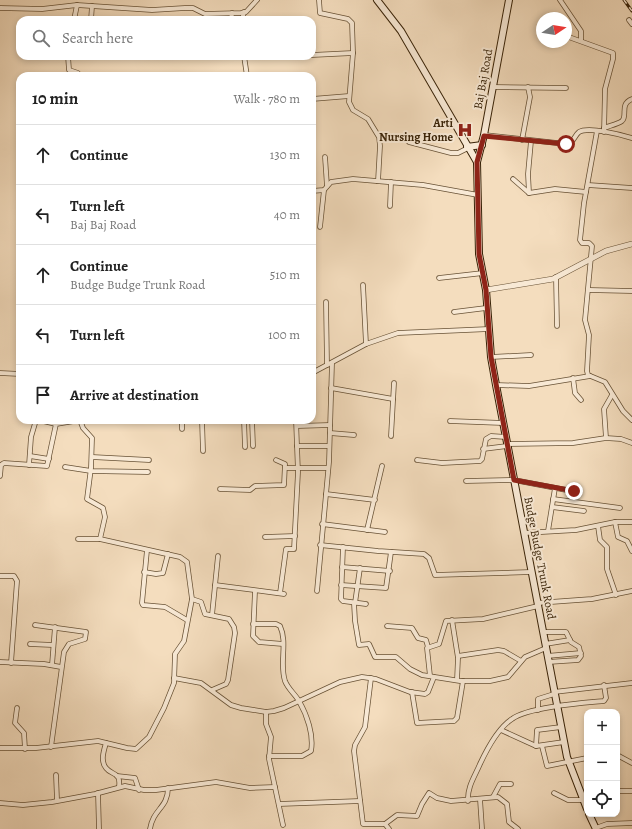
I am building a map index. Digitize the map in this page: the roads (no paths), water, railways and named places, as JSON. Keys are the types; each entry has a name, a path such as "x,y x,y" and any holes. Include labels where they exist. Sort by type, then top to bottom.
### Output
{"main road":[{"path":"377,0 401,31 477,162"},
{"name":"Baj Baj Road","path":"477,162 484,136 509,0"},
{"path":"468,147 482,145"},
{"name":"Budge Budge Trunk Road","path":"477,162 479,254 486,290 486,308 491,357 560,727 568,762 584,802"},
{"path":"590,817 596,829"}],"street":[{"path":"243,16 244,12 257,0"},
{"path":"319,0 320,12 348,19 352,23 353,53 349,104 353,110 368,119 379,137 380,146 378,181"},
{"path":"560,0 582,31 581,40"},
{"path":"0,8 42,9 77,5 152,10 193,8 205,14 244,12"},
{"path":"75,16 77,5"},
{"path":"91,16 92,6"},
{"path":"572,38 611,52 613,55 605,89 604,130"},
{"path":"316,55 353,53"},
{"path":"68,60 68,68 71,72"},
{"path":"245,60 246,72"},
{"path":"492,87 566,88"},
{"path":"522,140 529,102 528,87"},
{"path":"316,99 349,96"},
{"path":"484,136 566,144 572,142 580,131 604,130 622,121 624,117 624,107 628,100 632,99"},
{"path":"604,130 632,138"},
{"path":"590,376 587,371 589,335 585,320 592,258 591,244 582,243 580,240 586,192 597,131"},
{"path":"529,192 528,174 531,141"},
{"path":"409,142 451,153 458,153 468,147"},
{"path":"325,157 327,186"},
{"path":"513,179 529,192 555,189 586,192"},
{"path":"320,227 324,190 331,182 341,180 391,182 424,185 478,195"},
{"path":"390,206 391,182"},
{"path":"588,185 632,188"},
{"path":"316,191 324,190"},
{"path":"486,290 532,283 556,277 606,251 632,244"},
{"path":"439,278 483,273"},
{"path":"556,277 557,326"},
{"path":"363,285 366,344"},
{"path":"589,290 632,291"},
{"path":"326,302 327,365"},
{"path":"454,312 486,308"},
{"path":"316,371 366,344 398,333 489,329"},
{"path":"491,357 531,355"},
{"path":"317,591 328,468 332,363"},
{"path":"0,373 16,374"},
{"path":"496,385 528,386 590,376 603,380 622,411 632,420"},
{"path":"573,378 575,393 581,400"},
{"path":"391,436 394,382"},
{"path":"331,388 393,400"},
{"path":"606,438 604,409 612,395"},
{"path":"450,421 503,424"},
{"path":"29,465 30,437 36,424"},
{"path":"0,476 2,465 4,463 47,466 56,424"},
{"path":"82,424 83,428 92,436 91,471 87,499 104,508 106,514 100,539"},
{"path":"182,424 182,429"},
{"path":"202,424 203,451"},
{"path":"244,424 245,447"},
{"path":"252,424 253,446"},
{"path":"215,585 255,591 282,593 286,549 294,549 298,468 297,426 330,425"},
{"path":"330,433 354,435"},
{"path":"417,460 442,463 480,461 484,442 488,437 506,437"},
{"path":"483,449 507,445 573,443 606,438 620,439 632,443"},
{"path":"297,446 329,446"},
{"path":"30,456 49,460"},
{"path":"92,457 149,460"},
{"path":"220,489 250,490 255,486 284,484 284,463 276,460"},
{"path":"367,530 382,466"},
{"path":"65,467 91,471 148,472"},
{"path":"285,468 328,468"},
{"path":"466,480 514,480 578,492"},
{"path":"548,532 555,488"},
{"path":"326,494 375,500"},
{"path":"553,500 620,508"},
{"path":"552,507 584,511"},
{"path":"524,533 576,530 615,522 632,522"},
{"path":"615,522 618,537 627,541 632,551"},
{"path":"322,524 385,532"},
{"path":"598,526 600,540 607,547 607,569 616,595"},
{"path":"265,537 295,536"},
{"path":"627,541 632,538"},
{"path":"0,748 25,749 85,742 106,742 130,749 136,749 149,737 164,708 174,678 175,654 184,641 192,599 186,562 180,557 100,539 78,539"},
{"path":"320,545 424,554 429,558 435,575 531,572"},
{"path":"343,548 341,584 342,600 366,604"},
{"path":"147,550 141,601 143,605 165,607 187,620"},
{"path":"341,584 386,588 392,552"},
{"path":"144,572 163,573 168,554"},
{"path":"212,615 218,556"},
{"path":"342,567 390,571"},
{"path":"360,568 354,603 354,621 359,645 369,644 375,657 396,657 413,671 463,681 484,682 503,679 508,677 521,661 529,655 545,646 570,640"},
{"path":"0,576 14,576 17,581 11,663"},
{"path":"255,591 253,636 257,641 270,644 283,644"},
{"path":"428,647 439,644 445,623 452,620 468,621 483,619 537,604 592,599 632,591"},
{"path":"192,599 201,602 205,614 229,619 234,627 235,633 228,680 226,684 212,690"},
{"path":"452,620 458,656 457,680"},
{"path":"253,624 279,625 282,629 282,662 284,678 286,684 298,700 308,724 311,742 311,751 302,756 279,754 268,756"},
{"path":"35,625 86,632 84,639 67,646 61,668 51,747"},
{"path":"174,678 193,681 212,690 231,705 266,712 274,711 340,682 358,678 371,678 412,692 422,694 427,693 432,676 427,659 428,647 426,640 418,638 412,628 387,626"},
{"path":"52,665 55,627"},
{"path":"542,632 564,631 567,633 570,640 579,647 581,653 548,659"},
{"path":"30,644 53,645"},
{"path":"458,656 498,650 504,651 521,661"},
{"path":"0,662 52,665 61,668"},
{"path":"371,678 365,728 354,745 364,824 385,824 397,816 417,816 427,794 440,800 468,801 493,797 501,798 507,804 509,822 518,829"},
{"path":"412,692 417,723 454,721 457,718 463,681"},
{"path":"538,710 538,699 554,693 604,685 632,683"},
{"path":"468,801 470,784 485,755 501,730 511,719 518,715 538,710 604,701 606,698 604,685"},
{"path":"17,708 15,723 24,733 25,749"},
{"path":"266,712 266,724 271,737 268,756 283,825"},
{"path":"560,727 537,730 539,746 547,766 584,759"},
{"path":"501,730 539,746 564,742"},
{"path":"106,742 104,764 107,769 117,776 135,778 139,790"},
{"path":"620,757 632,763"},
{"path":"56,775 57,800"},
{"path":"117,776 119,787"},
{"path":"0,803 23,805 98,793 119,787 139,790 216,782 250,788 275,787"},
{"path":"493,797 501,784 511,784"},
{"path":"150,829 153,818 167,800 168,788"},
{"path":"620,791 632,791"},
{"path":"98,793 99,829"},
{"path":"554,793 568,800 584,805"},
{"path":"480,799 482,829"},
{"path":"279,804 360,801"},
{"path":"596,829 607,824 632,822"},
{"path":"385,824 389,829"}],"railway":[{"path":"624,0 632,11"}],"place":[{"name":"Arti Nursing Home","path":"465,130"}]}
